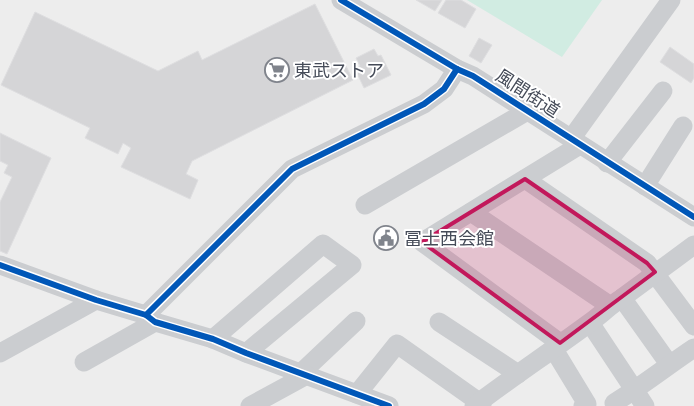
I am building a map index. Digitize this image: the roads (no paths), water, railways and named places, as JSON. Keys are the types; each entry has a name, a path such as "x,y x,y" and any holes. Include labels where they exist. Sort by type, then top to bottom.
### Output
{"street":[{"name":"風間街道","path":"342,0 529,110 607,163 694,217"},
{"path":"583,406 587,404 557,346 422,242 525,179 576,142 671,0"},
{"path":"84,362 150,319 292,170 424,104 444,89 457,69"},
{"path":"607,163 663,91"},
{"path":"365,205 529,110"},
{"path":"645,186 683,126"},
{"path":"525,179 647,263 694,326"},
{"path":"471,212 615,302 669,364"},
{"path":"213,339 323,244 352,265 246,353"},
{"path":"357,394 397,344 478,404 590,323 655,272 694,246"},
{"path":"0,265 150,319 213,339 389,406"},
{"path":"0,353 96,300"},
{"path":"250,406 304,374 356,321"},
{"path":"439,322 518,374"},
{"path":"590,323 645,406"},
{"path":"614,403 694,348"}],"place":[{"name":"東武ストア","path":"277,70"},
{"name":"冨士西会館","path":"386,238"}]}
